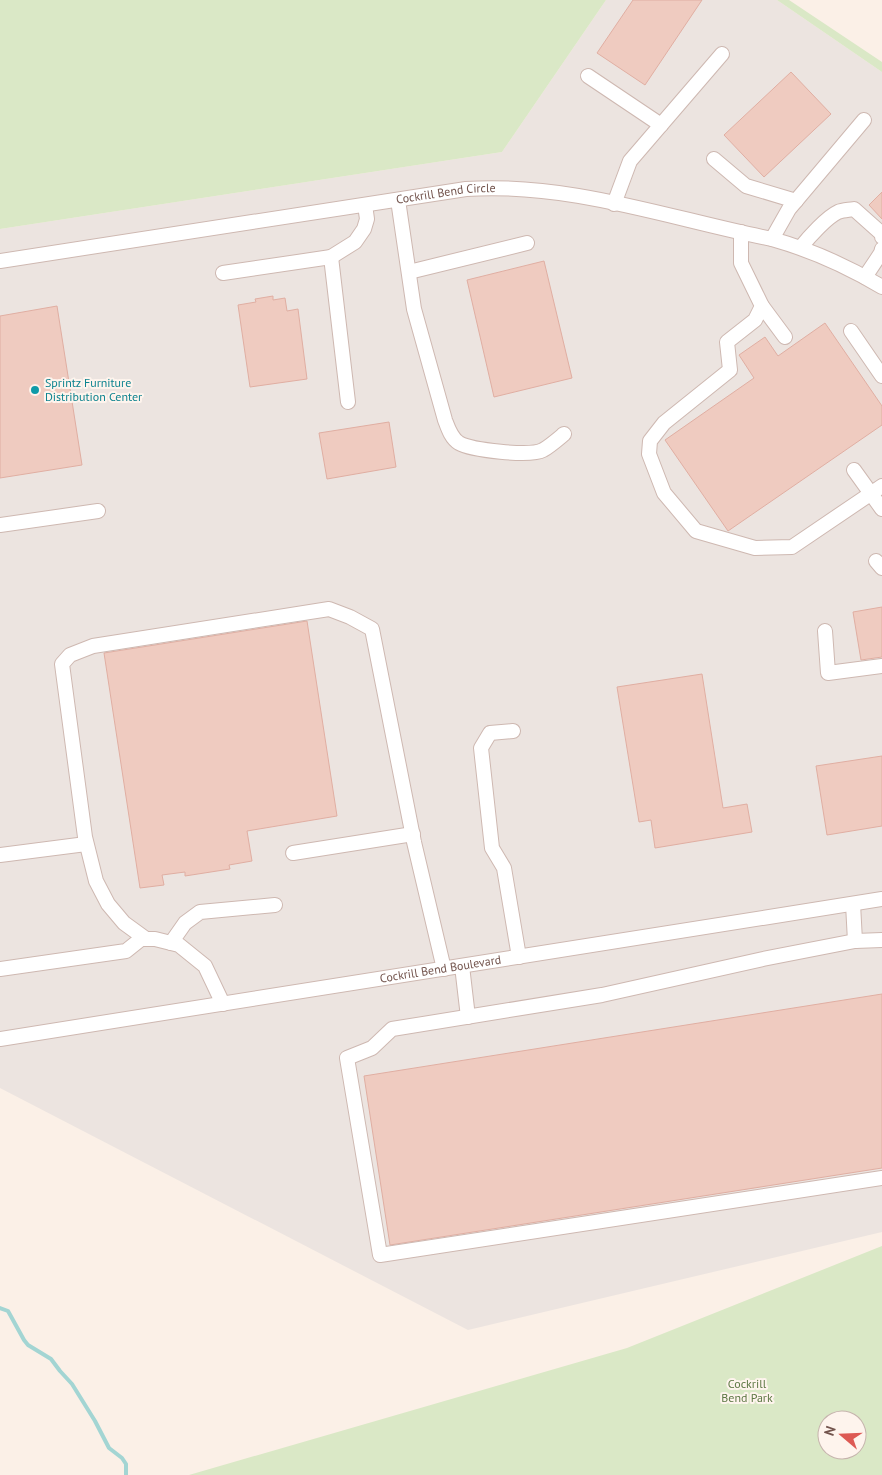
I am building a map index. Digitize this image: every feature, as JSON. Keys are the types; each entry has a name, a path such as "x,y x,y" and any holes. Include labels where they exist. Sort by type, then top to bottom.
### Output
{"street":[{"path":"614,204 630,161 722,54"},
{"path":"588,76 661,125"},
{"path":"772,239 789,209 864,120"},
{"path":"714,159 746,186 796,200"},
{"name":"Cockrill Bend Circle","path":"0,261 466,189 510,187 552,191 772,239 801,247 829,258 882,287"},
{"path":"398,200 414,309 445,420 452,436 458,443 470,447 517,454 542,451 564,434"},
{"path":"223,273 330,257 355,242 364,229 367,218 365,205"},
{"path":"801,247 814,232 837,212 854,209 882,234 882,237"},
{"path":"741,232 741,263 762,306 785,337"},
{"path":"408,272 527,243"},
{"path":"865,277 882,249"},
{"path":"330,257 348,402"},
{"path":"762,306 755,320 727,342 730,370 664,423 650,441 649,454 664,494 696,531 755,548 792,547 877,490"},
{"path":"851,331 882,376"},
{"path":"854,470 877,490 882,509"},
{"path":"0,525 98,511"},
{"path":"146,939 124,923 108,904 96,882 86,844 62,664 70,655 93,646 329,609 350,617 372,629 413,834 444,969"},
{"path":"825,631 828,673 882,666"},
{"path":"513,731 490,733 481,748 492,848 504,868 519,957"},
{"path":"292,853 413,834"},
{"path":"0,855 86,844"},
{"name":"Cockrill Bend Boulevard","path":"0,1039 882,899"},
{"path":"853,904 855,941"},
{"path":"171,943 185,923 200,912 275,905"},
{"path":"0,968 126,951 141,939 155,939 178,945 204,966 223,1004"},
{"path":"882,940 855,941 763,959 602,995 392,1029 372,1048 347,1058 380,1255 882,1178"},
{"path":"462,966 468,1017"}],"shaded area":[{"path":"606,0 777,0 882,72 882,1232 468,1330 0,1088 0,229 502,152"}],"green space":[{"path":"0,0 606,0 502,152 0,229"},
{"path":"777,0 789,0 882,62 882,72"},
{"name":"Cockrill Bend Park","path":"882,1246 882,1475 189,1475 627,1348"}],"building":[{"path":"633,0 702,0 645,85 597,53"},
{"path":"791,72 831,114 764,177 724,135"},
{"path":"882,192 882,219 869,205"},
{"path":"544,261 572,378 494,397 467,280"},
{"path":"273,296 273,300 285,298 287,311 298,309 307,379 250,387 238,305 256,302 255,299"},
{"name":"Sprintz Furniture Distribution Center","path":"57,306 82,465 0,478 0,316"},
{"path":"825,323 882,406 882,425 728,531 665,440 754,378 739,355 765,337 778,356"},
{"path":"389,422 396,467 327,479 319,433"},
{"path":"882,607 882,657 861,660 853,612"},
{"path":"307,621 337,816 247,831 252,861 229,865 230,869 185,876 185,872 162,875 164,885 140,888 104,653"},
{"path":"702,674 723,808 747,804 752,832 655,848 651,820 639,822 617,687"},
{"path":"882,756 882,826 827,835 816,766"},
{"path":"882,994 882,1168 390,1245 364,1076"}],"waterway":[{"path":"0,1308 8,1311 28,1345 51,1359 72,1384 109,1448 122,1458 126,1464 126,1475"}],"place":[{"name":"Sprintz Furniture Distribution Center","path":"35,390"}]}
